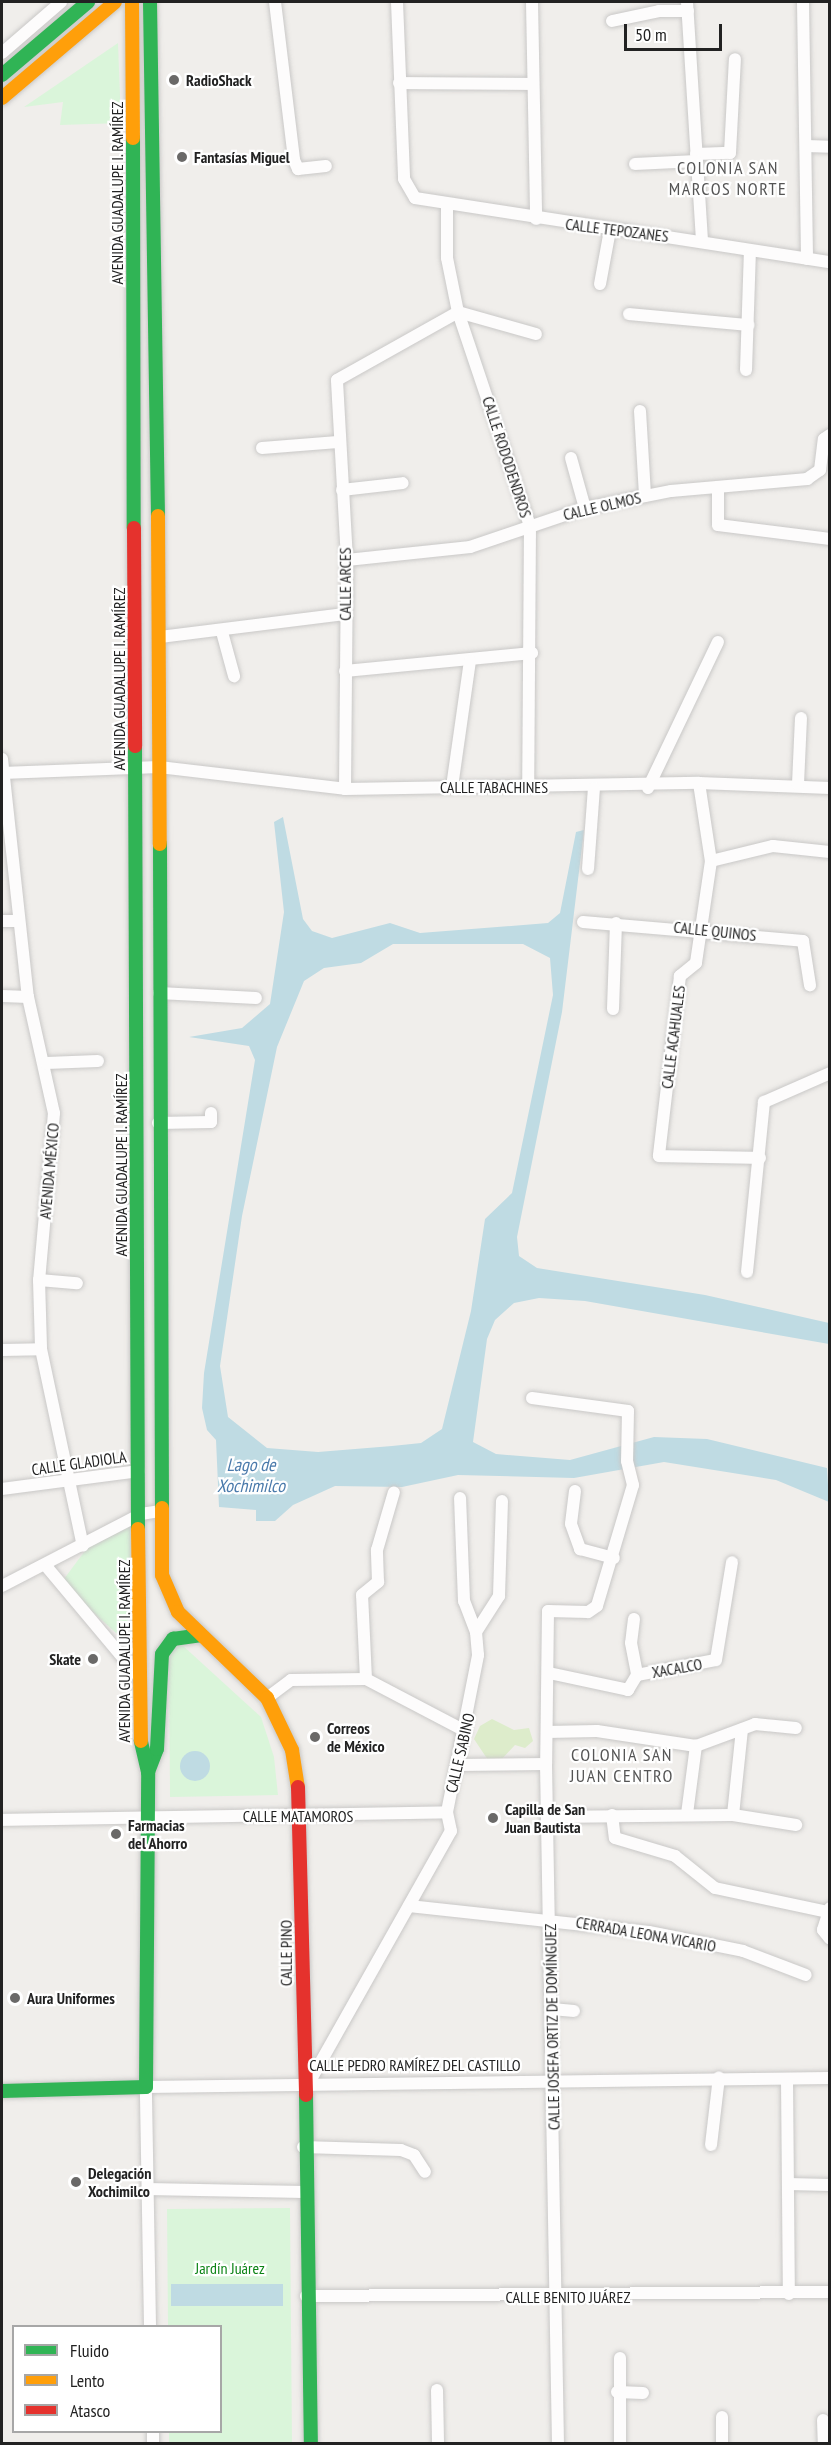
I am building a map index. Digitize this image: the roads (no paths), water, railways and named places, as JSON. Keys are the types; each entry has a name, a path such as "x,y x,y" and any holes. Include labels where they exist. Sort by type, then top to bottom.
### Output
{"main road":[{"path":"2,75 88,2"},
{"path":"2,98 115,2"},
{"path":"93,20 142,6 160,637 158,1123 161,1511"},
{"name":"AVENIDA GUADALUPE I. RAMÍREZ","path":"142,6 136,767 141,1514 139,1677 141,1751 148,1772 146,2087"},
{"name":"CALLE GLADIOLA","path":"139,1471 160,1469"},
{"name":"CALLE PINO","path":"161,1511 168,1594 200,1635 267,1698 289,1740 302,1815 306,2081 303,2147 311,2444"},
{"path":"148,1772 157,1749 162,1654 173,1640 200,1635"},
{"name":"CALLE PEDRO RAMÍREZ DEL CASTILLO","path":"2,2091 146,2087"}],"street":[{"path":"2,53 61,2"},
{"path":"275,2 294,160 298,169 326,166"},
{"path":"397,2 399,82 532,84"},
{"path":"532,2 536,219"},
{"path":"803,2 807,259"},
{"path":"612,21 658,10 688,7 702,240"},
{"path":"635,164 730,153 735,59"},
{"name":"CALLE TEPOZANES","path":"399,82 408,192 447,205 610,230 702,240 750,251 830,262"},
{"path":"806,146 830,147"},
{"name":"CALLE RODODENDROS","path":"447,205 447,258 458,312 530,526 532,653 528,786"},
{"path":"600,284 610,230"},
{"path":"746,370 750,251"},
{"path":"458,312 536,334"},
{"name":"CALLE ARCES","path":"345,789 347,560 338,442 337,380 458,312"},
{"path":"629,315 748,325"},
{"path":"640,411 645,496"},
{"name":"CALLE OLMOS","path":"347,560 470,547 585,508 645,496 815,476 830,435"},
{"path":"262,448 338,442"},
{"path":"571,458 585,508"},
{"path":"342,490 404,483"},
{"path":"718,487 718,525 830,539"},
{"path":"160,637 222,632 345,614"},
{"path":"222,632 234,676"},
{"path":"648,788 718,642"},
{"path":"345,671 470,661 532,653"},
{"path":"452,787 470,661"},
{"path":"798,784 801,717"},
{"name":"AVENIDA MÉXICO","path":"2,759 28,997 46,1063 55,1145 39,1280 41,1349 67,1484 83,1546"},
{"name":"CALLE TABACHINES","path":"3,773 159,767 345,789 528,786 648,788 699,783 798,784 830,788"},
{"name":"CALLE ACAHUALES","path":"699,783 711,861 703,929 696,963 680,976 659,1156 760,1158"},
{"path":"588,868 594,788"},
{"path":"711,861 773,846 830,852"},
{"path":"2,921 18,921"},
{"name":"CALLE QUINOS","path":"583,922 703,929 803,941 810,985"},
{"path":"613,1009 616,923"},
{"path":"159,993 256,998"},
{"path":"2,996 28,997"},
{"path":"46,1063 98,1060"},
{"path":"747,1272 764,1102 830,1073"},
{"path":"158,1123 211,1122 211,1113"},
{"path":"39,1280 77,1283"},
{"path":"2,1350 41,1349"},
{"path":"532,1398 628,1411 627,1431 632,1473 614,1557 580,1549 571,1524 575,1491"},
{"name":"CALLE GLADIOLA","path":"2,1489 67,1484 139,1471"},
{"path":"366,1678 362,1595 378,1582 377,1550 394,1492"},
{"name":"CALLE SABINO","path":"306,2081 451,1831 447,1812 475,1691 476,1632 464,1601 460,1498"},
{"path":"476,1632 499,1596 502,1501"},
{"path":"2,1586 46,1566 141,1514 161,1511"},
{"name":"CALLE JOSEFA ORTIZ DE DOMÍNGUEZ","path":"558,2444 549,1817 546,1764 549,1673 548,1611 594,1610 614,1557"},
{"name":"XACALCO","path":"549,1673 628,1690 637,1675 716,1660 732,1562"},
{"path":"46,1566 139,1677"},
{"path":"634,1619 631,1643 637,1675"},
{"path":"267,1698 291,1680 366,1678 465,1731"},
{"path":"547,1732 597,1731 696,1746 755,1724 796,1728"},
{"path":"733,1815 742,1729"},
{"path":"687,1814 696,1746"},
{"path":"458,1765 546,1764"},
{"name":"CALLE MATAMOROS","path":"2,1820 447,1812"},
{"path":"612,1815 615,1838 675,1856 715,1887 829,1910 823,1930 830,1940"},
{"path":"549,1817 733,1815 796,1825"},
{"name":"CERRADA LEONA VICARIO","path":"408,1906 550,1918 743,1951 806,1975"},
{"path":"552,2009 574,2011"},
{"path":"711,2145 719,2077"},
{"name":"CALLE PEDRO RAMÍREZ DEL CASTILLO","path":"146,2087 306,2081 830,2078"},
{"path":"787,2079 789,2294"},
{"name":"AVENIDA GUADALUPE I. RAMÍREZ","path":"146,2087 150,2325"},
{"path":"303,2147 401,2150 414,2155 425,2172"},
{"path":"788,2184 830,2185"},
{"path":"147,2189 304,2192"},
{"name":"CALLE BENITO JUÁREZ","path":"306,2296 556,2298 830,2292"},
{"path":"620,2358 617,2392 620,2444"},
{"path":"437,2391 438,2444"},
{"path":"617,2392 643,2393"},
{"path":"722,2417 722,2444"},
{"path":"823,2420 824,2444"}],"water":[{"name":"Lago de Xochimilco","path":"283,817 303,919 312,931 332,938 390,923 420,933 548,923 560,913 576,832 584,830 562,1012 517,1237 519,1256 537,1268 705,1295 829,1323 829,1344 585,1301 539,1298 514,1303 495,1320 487,1339 473,1442 496,1454 570,1460 654,1437 707,1439 827,1468 829,1502 776,1480 664,1462 574,1478 458,1475 402,1487 335,1486 293,1505 275,1521 256,1521 256,1510 219,1507 216,1440 207,1430 202,1408 204,1373 255,1060 249,1046 189,1037 242,1028 270,1004 284,912 274,822","holes":["393,944 523,944 550,958 553,995 512,1193 485,1219 471,1311 442,1429 421,1443 318,1452 267,1448 228,1417 220,1366 242,1216 277,1047 304,981 324,968 361,963"]},
{"path":"195,1751 206,1755 210,1766 206,1777 195,1781 184,1777 180,1766 184,1755"},
{"path":"171,2284 283,2284 283,2306 171,2306"}],"place":[{"name":"RadioShack","path":"174,80"},
{"name":"Fantasías Miguel","path":"182,157"},
{"name":"Skate","path":"93,1659"},
{"name":"Correos de México","path":"315,1737"},
{"name":"Capilla de San Juan Bautista","path":"493,1818"},
{"name":"Farmacias del Ahorro","path":"116,1834"},
{"name":"Aura Uniformes","path":"15,1998"},
{"name":"Delegación Xochimilco","path":"76,2182"}],"district":[{"name":"COLONIA SAN MARCOS NORTE","path":"728,180"},
{"name":"COLONIA SAN JUAN CENTRO","path":"622,1766"}],"park label":[{"name":"Jardín Juárez","path":"230,2268"}]}
